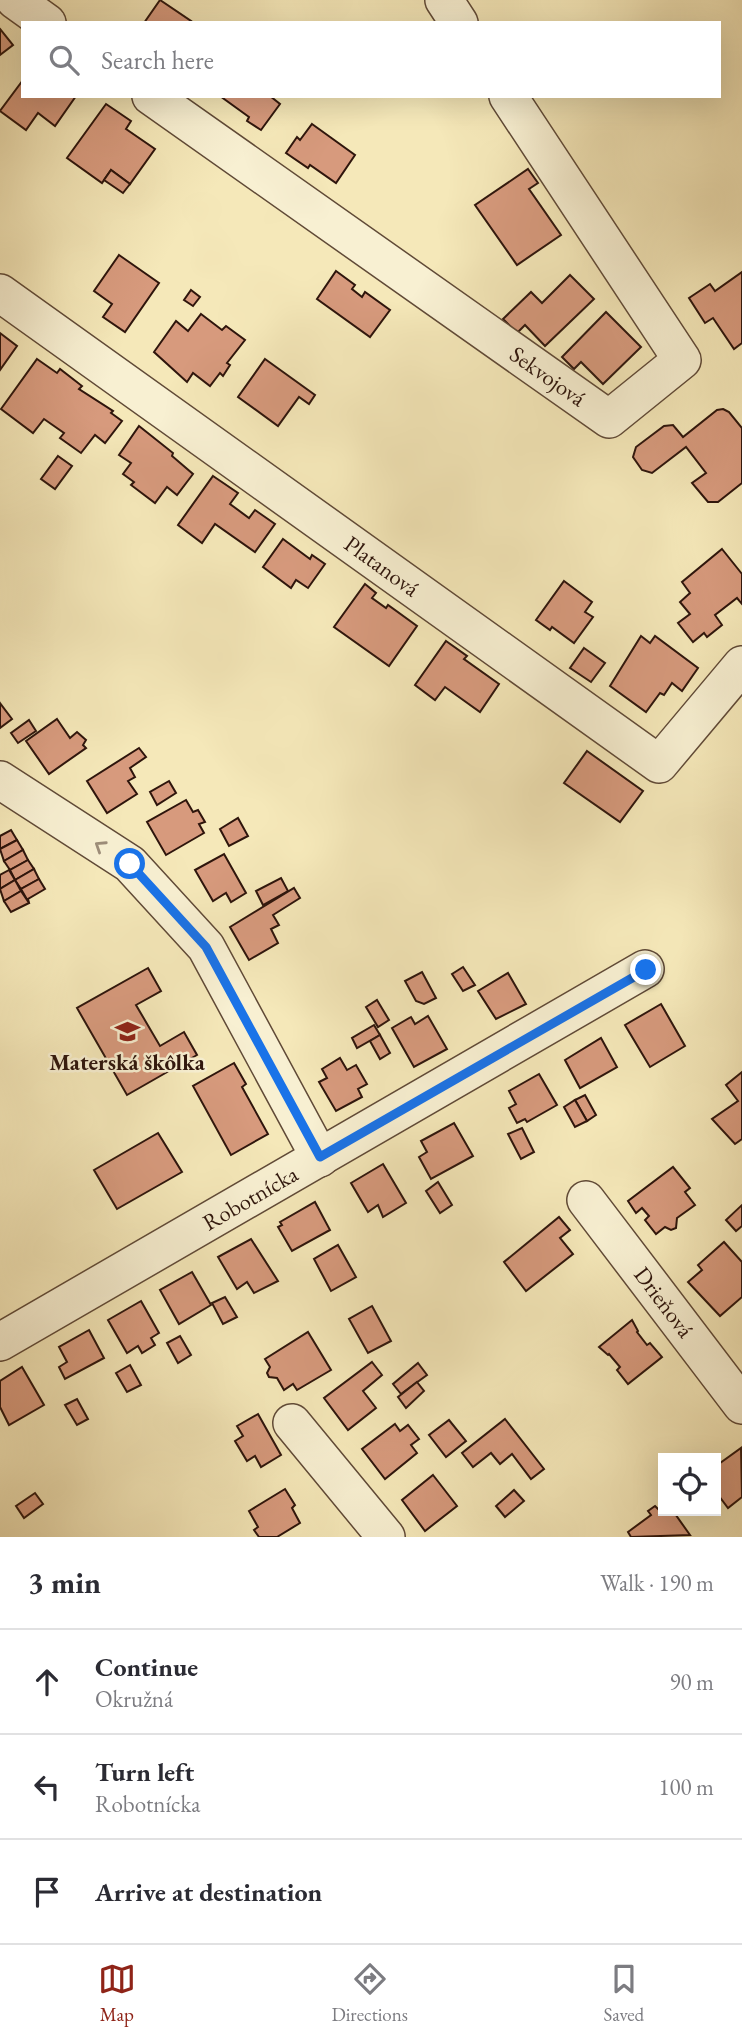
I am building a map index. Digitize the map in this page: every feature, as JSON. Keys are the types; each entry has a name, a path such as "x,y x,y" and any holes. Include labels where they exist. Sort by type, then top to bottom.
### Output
{"street":[{"path":"15,0 44,21"},
{"path":"444,0 459,21"},
{"name":"Sekvojová","path":"154,98 609,419 682,360 509,98"},
{"name":"Platanová","path":"0,293 659,764 742,664"},
{"path":"0,780 130,864 206,947 320,1157"},
{"name":"Robotnícka","path":"0,1342 646,970"},
{"name":"Drieňová","path":"586,1200 742,1405"},
{"path":"292,1423 386,1537"}],"building":[{"path":"160,0 191,21 145,21"},
{"path":"0,29 13,45 0,55"},
{"path":"21,83 21,98 75,98 55,126 38,113 26,130 0,111"},
{"path":"223,98 272,98 280,104 261,130 247,121 249,117"},
{"path":"106,104 131,121 126,129 155,149 130,184 111,170 102,183 67,158"},
{"path":"312,124 355,155 336,183 286,153 297,137 300,140"},
{"path":"528,169 538,183 529,189 561,235 517,265 475,205"},
{"path":"111,170 130,184 123,193 104,180"},
{"path":"119,255 159,283 125,332 103,317 112,304 94,291"},
{"path":"336,271 355,285 352,289 362,297 365,292 390,310 370,337 317,299"},
{"path":"742,272 742,343 734,349 713,318 705,323 689,298 710,284 715,291"},
{"path":"570,275 594,299 545,346 525,325 517,333 503,319 531,292 542,303"},
{"path":"191,290 200,297 193,306 184,300"},
{"path":"606,312 641,347 603,384 581,362 574,369 562,357"},
{"path":"201,314 222,330 226,326 245,340 227,363 230,365 223,376 220,373 210,386 193,373 187,382 154,352 176,321 188,331"},
{"path":"0,333 17,346 0,370"},
{"path":"37,359 57,373 60,369 82,386 79,389 113,411 111,413 122,421 105,443 95,435 81,453 60,438 64,433 44,419 33,433 1,409"},
{"path":"265,359 315,395 309,404 299,397 278,426 238,397"},
{"path":"717,410 729,412 742,428 742,483 718,502 708,502 692,483 706,473 686,447 652,473 642,470 633,457 636,447 664,426 673,425 683,437"},
{"path":"139,426 173,453 172,456 193,474 177,495 167,487 155,503 131,485 134,482 123,474 131,463 119,455"},
{"path":"58,456 72,466 55,489 41,479"},
{"path":"213,476 238,493 230,504 249,518 255,510 275,524 255,552 215,524 202,543 178,525"},
{"path":"283,539 310,559 312,555 325,564 308,588 296,580 291,588 263,567"},
{"path":"722,549 742,574 742,604 737,598 715,615 722,625 707,637 704,633 693,642 678,623 690,614 680,602 690,593 682,582"},
{"path":"564,581 592,602 585,612 593,617 574,643 552,627 550,630 536,620"},
{"path":"365,584 376,593 372,598 386,608 388,605 417,626 389,666 334,627"},
{"path":"641,636 650,643 655,636 698,668 682,691 672,683 664,695 660,693 646,712 610,686"},
{"path":"446,641 467,656 464,659 499,684 480,712 445,687 435,700 415,685"},
{"path":"584,648 605,663 591,682 570,668"},
{"path":"0,703 12,719 0,728"},
{"path":"57,719 70,738 77,732 86,740 83,745 86,748 49,774 26,741"},
{"path":"29,720 36,731 18,743 11,733"},
{"path":"139,748 146,757 130,768 135,777 128,781 137,794 107,813 87,781"},
{"path":"587,751 643,791 620,822 564,783"},
{"path":"169,781 176,793 157,805 150,792"},
{"path":"186,800 193,812 198,810 205,822 199,824 204,833 166,855 147,822"},
{"path":"238,818 248,836 229,846 220,829"},
{"path":"11,830 17,840 0,849 0,836"},
{"path":"17,840 23,850 4,861 0,849"},
{"path":"23,850 28,860 10,870 4,861"},
{"path":"224,854 246,893 231,902 226,893 213,901 195,870"},
{"path":"28,860 34,869 15,880 10,870"},
{"path":"34,869 39,879 21,889 15,880"},
{"path":"9,870 15,880 0,889 0,875"},
{"path":"281,878 288,891 263,905 256,891"},
{"path":"39,879 45,889 28,899 29,903 21,889"},
{"path":"15,880 21,891 4,901 0,889"},
{"path":"294,888 300,898 273,915 279,925 271,929 278,943 249,960 230,927"},
{"path":"21,891 29,903 11,912 4,901"},
{"path":"463,967 475,985 463,991 452,974"},
{"path":"148,968 161,991 136,1005 160,1046 184,1032 197,1055 127,1095 77,1008"},
{"path":"422,972 436,998 424,1004 416,1001 405,981"},
{"path":"508,973 526,1004 496,1019 478,991"},
{"path":"377,1000 389,1020 378,1027 366,1007"},
{"path":"661,1004 685,1046 650,1067 625,1025"},
{"path":"428,1016 447,1049 414,1067 392,1028 411,1017 415,1024"},
{"path":"374,1025 380,1035 357,1048 352,1038"},
{"path":"380,1035 390,1053 380,1059 370,1041"},
{"path":"601,1038 617,1067 580,1088 565,1060"},
{"path":"340,1058 347,1070 356,1065 367,1084 358,1089 362,1097 336,1111 319,1082 327,1078 322,1069"},
{"path":"234,1063 246,1084 242,1087 268,1134 231,1155 193,1086"},
{"path":"742,1072 742,1139 735,1144 712,1119 738,1101 726,1085"},
{"path":"539,1074 557,1105 527,1122 525,1119 517,1123 509,1108 516,1104 509,1091"},
{"path":"585,1095 596,1115 587,1121 575,1100"},
{"path":"575,1100 587,1121 575,1127 564,1107"},
{"path":"454,1123 473,1156 431,1179 419,1157 427,1152 421,1141"},
{"path":"522,1128 534,1152 521,1159 508,1134"},
{"path":"158,1133 182,1172 117,1209 94,1170"},
{"path":"383,1164 406,1203 383,1217 378,1205 368,1212 351,1183"},
{"path":"673,1167 690,1188 685,1192 695,1205 677,1218 676,1228 671,1230 665,1227 656,1234 645,1220 649,1216 642,1208 636,1213 628,1201"},
{"path":"438,1182 452,1205 440,1213 426,1191"},
{"path":"315,1202 330,1230 292,1251 278,1227 282,1225 280,1222"},
{"path":"742,1205 742,1226 736,1231 726,1220"},
{"path":"559,1217 570,1230 560,1238 573,1254 526,1291 504,1262"},
{"path":"251,1239 278,1281 254,1293 247,1282 237,1289 218,1257"},
{"path":"724,1242 742,1262 742,1297 720,1316 688,1282 702,1270 698,1265"},
{"path":"338,1245 356,1277 331,1291 314,1259"},
{"path":"192,1272 211,1305 179,1324 160,1290"},
{"path":"225,1297 237,1317 223,1324 212,1303"},
{"path":"141,1301 159,1333 151,1338 155,1345 142,1353 138,1346 127,1353 108,1320"},
{"path":"372,1306 391,1341 368,1353 349,1319"},
{"path":"632,1320 647,1345 650,1343 662,1357 628,1384 617,1370 620,1367 599,1347"},
{"path":"89,1330 104,1358 65,1379 59,1367 67,1362 59,1347"},
{"path":"308,1332 331,1370 297,1390 293,1384 284,1390 277,1378 269,1377 267,1373 270,1367 265,1359"},
{"path":"180,1336 191,1355 178,1363 167,1343"},
{"path":"372,1362 382,1375 363,1391 376,1408 348,1430 324,1398"},
{"path":"418,1363 427,1375 401,1394 393,1384"},
{"path":"130,1365 141,1385 127,1392 116,1373"},
{"path":"22,1367 44,1405 9,1425 0,1407 0,1381"},
{"path":"417,1382 424,1391 406,1408 398,1397"},
{"path":"77,1399 88,1419 77,1425 65,1405"},
{"path":"258,1414 281,1455 261,1467 255,1456 247,1461 235,1441 243,1436 237,1426"},
{"path":"505,1419 544,1469 531,1479 512,1454 500,1464 491,1453 473,1467 462,1453"},
{"path":"449,1420 466,1441 446,1457 429,1435"},
{"path":"395,1424 400,1431 408,1425 419,1439 411,1445 417,1453 385,1479 362,1449"},
{"path":"741,1448 742,1497 728,1508 721,1499 721,1462"},
{"path":"433,1475 457,1506 425,1531 402,1500"},
{"path":"285,1489 295,1505 292,1508 300,1523 277,1537 259,1537 254,1530 258,1527 249,1511"},
{"path":"514,1490 524,1501 505,1517 496,1506"},
{"path":"35,1493 43,1504 24,1518 16,1506"},
{"path":"655,1506 658,1516 677,1516 690,1535 631,1537 628,1532 651,1515 648,1511"}],"place":[{"name":"Materská škôlka","path":"127,1032"}],"route":[{"path":"130,864 206,947 320,1157 646,970"}]}
